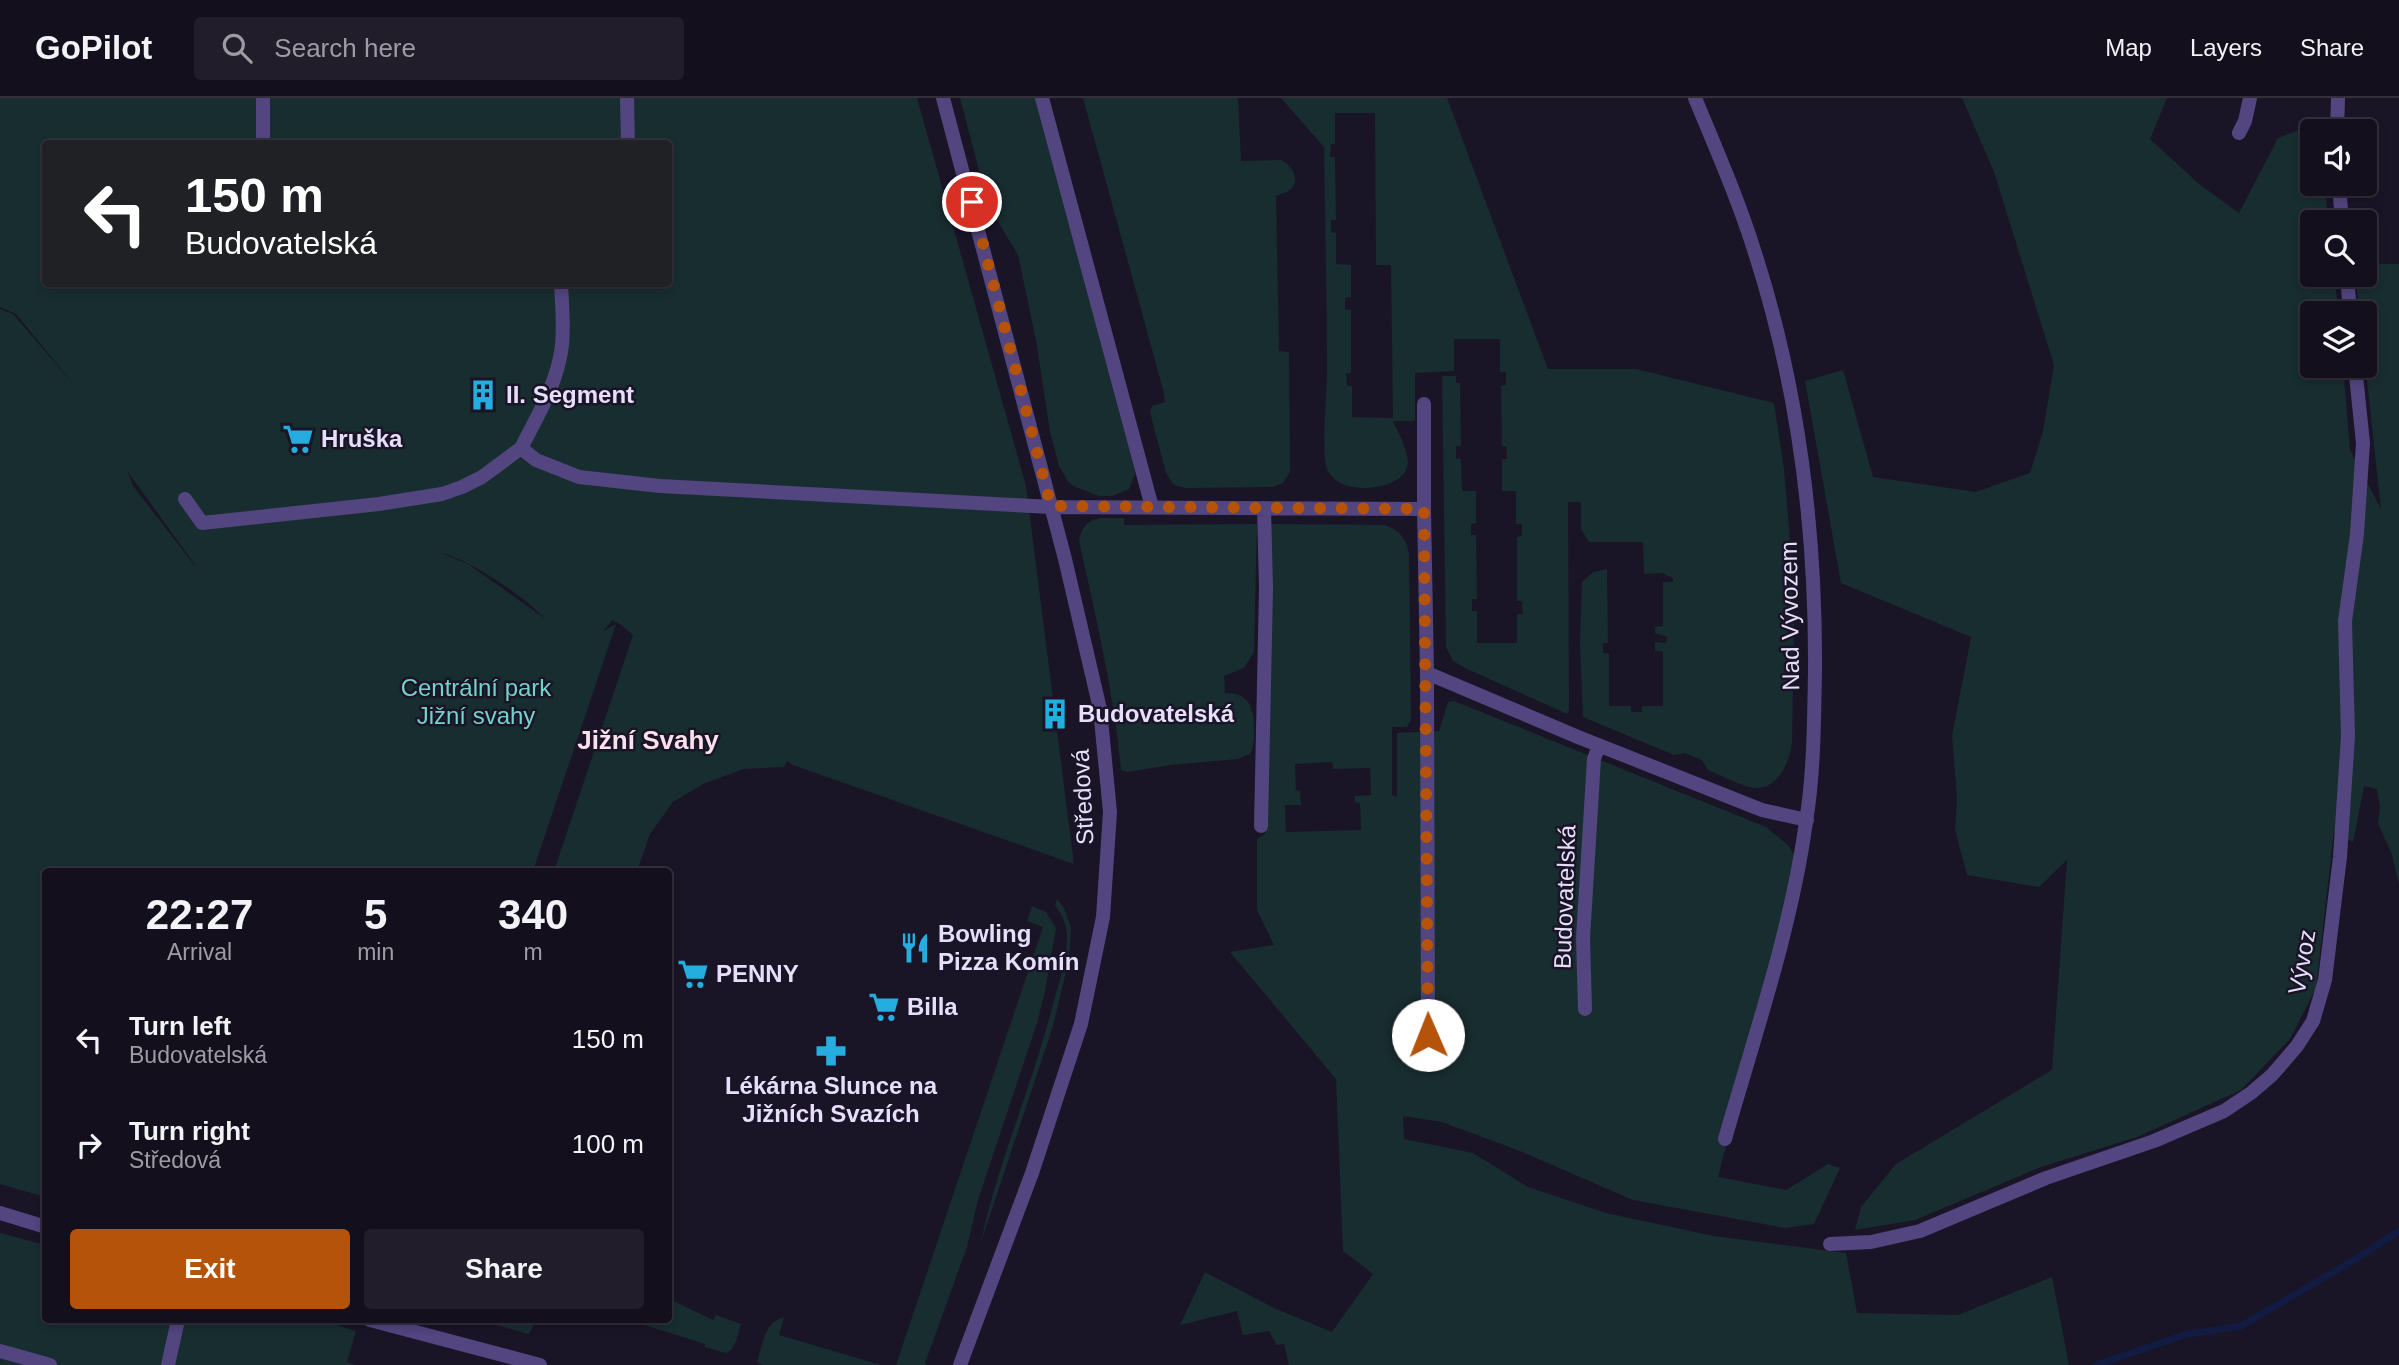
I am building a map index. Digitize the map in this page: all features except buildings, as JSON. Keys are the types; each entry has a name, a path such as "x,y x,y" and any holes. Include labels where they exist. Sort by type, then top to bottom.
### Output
{"street":[{"path":"263,98 263,140"},
{"path":"627,98 628,140"},
{"name":"Středová","path":"943,98 1065,559 1100,709 1110,812 1103,917 1081,1024 1032,1174 960,1365"},
{"path":"1042,98 1152,506"},
{"name":"Nad Vývozem","path":"1695,98 1755,253 1783,354 1799,431 1810,524 1815,626 1814,728 1807,820 1766,1006 1725,1139"},
{"path":"2239,133 2245,121 2250,98"},
{"path":"2337,119 2338,98"},
{"path":"185,499 202,523 424,497 462,487 482,477 521,447 546,401 562,345 561,287"},
{"name":"Vývoz","path":"1830,1244 1871,1242 1920,1231 2046,1178 2154,1141 2224,1111 2272,1075 2297,1046 2313,1021 2325,980 2340,858 2347,750 2346,621 2357,534 2363,443 2357,378"},
{"path":"1424,404 1428,1040"},
{"path":"521,447 536,460 558,470 602,481 831,496 1051,506 1424,509"},
{"path":"1261,826 1266,588 1264,508"},
{"path":"1427,673 1762,810 1807,820"},
{"name":"Budovatelská","path":"1585,1009 1583,938 1594,759 1599,745"},
{"path":"0,1213 42,1226"},
{"path":"168,1365 176,1323"},
{"path":"381,1323 540,1365"},
{"path":"0,1351 50,1365"}],"green space":[{"name":"Centrální park Jižní svahy","path":"0,98 917,98 1026,486 1074,864 787,761 784,767 744,769 705,783 673,802 650,834 638,868 555,868 633,635 612,620 604,631 616,624 534,868 42,868 42,1196 0,1184 0,309 13,314 75,386 16,314 0,307","holes":["128,472 195,565 133,486","469,565 524,600 544,618"]},
{"path":"960,98 1035,98 1134,467 1135,474 1129,489 1112,496 1099,496 1073,486 1059,466 1050,432 1036,340 1018,255 988,205"},
{"path":"1083,98 1238,98 1241,161 1281,160 1293,172 1294,185 1276,196 1279,351 1289,352 1290,472 1283,483 1272,487 1185,488 1174,485 1166,473 1150,412 1152,406 1165,402 1164,393"},
{"path":"1281,98 1447,98 1548,369 1636,369 1774,403 1784,469 1794,618 1792,743 1782,773 1771,784 1756,788 1744,785 1708,770 1702,760 1685,753 1674,755 1583,717 1580,644 1582,582 1593,572 1607,569 1608,643 1603,643 1603,653 1609,654 1609,706 1631,706 1631,712 1642,712 1642,706 1663,706 1663,651 1655,651 1655,642 1666,643 1667,637 1655,633 1655,627 1663,626 1663,582 1673,582 1673,578 1662,573 1644,574 1643,542 1589,542 1581,529 1581,502 1568,502 1567,714 1453,661 1446,647 1442,376 1456,376 1456,383 1460,383 1461,446 1456,446 1456,458 1461,459 1462,491 1476,491 1476,523 1471,524 1471,535 1476,535 1477,599 1472,599 1472,611 1477,611 1477,643 1517,643 1517,614 1523,614 1522,601 1517,601 1517,537 1522,536 1522,524 1516,524 1516,491 1502,491 1502,459 1507,459 1506,446 1502,446 1501,386 1506,385 1506,372 1500,372 1500,339 1454,339 1454,371 1415,373 1415,421 1393,421 1407,456 1408,465 1400,477 1378,487 1362,488 1346,485 1333,478 1327,469 1324,451 1327,372 1324,147","holes":["1335,113 1375,113 1376,265 1391,265 1393,418 1352,417 1352,386 1347,386 1346,374 1351,373 1351,310 1345,310 1345,298 1351,297 1351,265 1336,264 1336,233 1331,232 1331,220 1336,220 1335,157 1330,157 1331,144 1335,144"]},
{"path":"1962,98 2167,98 2150,139 2199,184 2239,213 2278,138 2300,130 2300,196 2326,196 2327,210 2300,210 2300,287 2336,287 2337,301 2300,301 2300,378 2344,378 2350,450 2381,509 2367,378 2377,378 2377,301 2358,301 2357,287 2377,287 2377,264 2399,264 2399,885 2392,855 2378,823 2380,807 2377,789 2364,786 2353,842 2334,831 2316,988 2290,1039 2241,1090 2137,1137 2041,1167 1915,1220 1855,1230 1861,1207 1896,1164 2052,1070 2067,860 2039,887 1967,875 1955,830 1957,797 1952,736 1971,637 1841,583 1805,381 1843,370 1873,477 1976,492 2030,473 2043,431 2054,365 1994,172"},
{"path":"1101,518 1124,518 1124,525 1257,524 1254,652 1244,668 1224,676 1225,693 1233,693 1245,699 1252,710 1254,738 1250,754 1238,759 1127,772 1121,770 1109,684 1079,541 1086,525"},
{"path":"1270,524 1390,527 1401,535 1409,554 1411,720 1407,727 1392,727 1392,795 1397,797 1397,733 1439,731 1448,702 1454,701 1766,827 1789,846 1799,865 1718,1177 1786,1190 1828,1164 1840,1168 1814,1224 1785,1228 1633,1200 1520,1151 1442,1122 1403,1116 1404,1139 1473,1153 1528,1187 1606,1213 1714,1236 1846,1253 1857,1313 1958,1315 2052,1277 2069,1365 1289,1365 1284,1344 1277,1345 1269,1331 1243,1335 1237,1311 1180,1325 1205,1272 1276,1309 1332,1332 1373,1274 1343,1251 1336,1079 1230,952 1274,945 1257,910 1257,839 1265,834 1268,804","holes":["1332,762 1333,769 1370,768 1371,795 1355,796 1355,802 1360,803 1361,830 1286,832 1285,805 1301,805 1300,791 1296,790 1295,764"]},
{"path":"1057,899 1064,908 1071,927 1069,959 1053,1026 981,1242 1065,961 1066,927 1055,905"},
{"path":"1032,906 1046,912 1056,928 1037,1023 978,1200 967,1247 925,1363 927,1365 896,1365 1043,927 1027,921"},
{"path":"0,1233 42,1244 42,1323 330,1323 356,1331 347,1362 355,1365 0,1365"},
{"path":"672,1300 713,1320 716,1315 741,1324 736,1341 726,1353 705,1347 705,1344 638,1323 672,1323"},
{"path":"784,1317 779,1335 881,1365 763,1365 757,1362 768,1329"},
{"path":"489,1323 534,1323 529,1334"}],"waterway":[{"path":"2096,1365 2184,1335 2241,1326 2399,1231"}],"place":[{"name":"II. Segment","path":"483,395"},
{"name":"Hruška","path":"298,439"},
{"name":"Budovatelská","path":"1055,714"},
{"name":"Bowling Pizza Komín","path":"915,948"},
{"name":"PENNY","path":"693,974"},
{"name":"Billa","path":"884,1007"},
{"name":"Lékárna Slunce na Jižních Svazích","path":"831,1051"}],"district":[{"name":"Jižní Svahy","path":"648,740"}],"route":[{"path":"972,202 1051,506 1424,509 1428,1035"}]}
